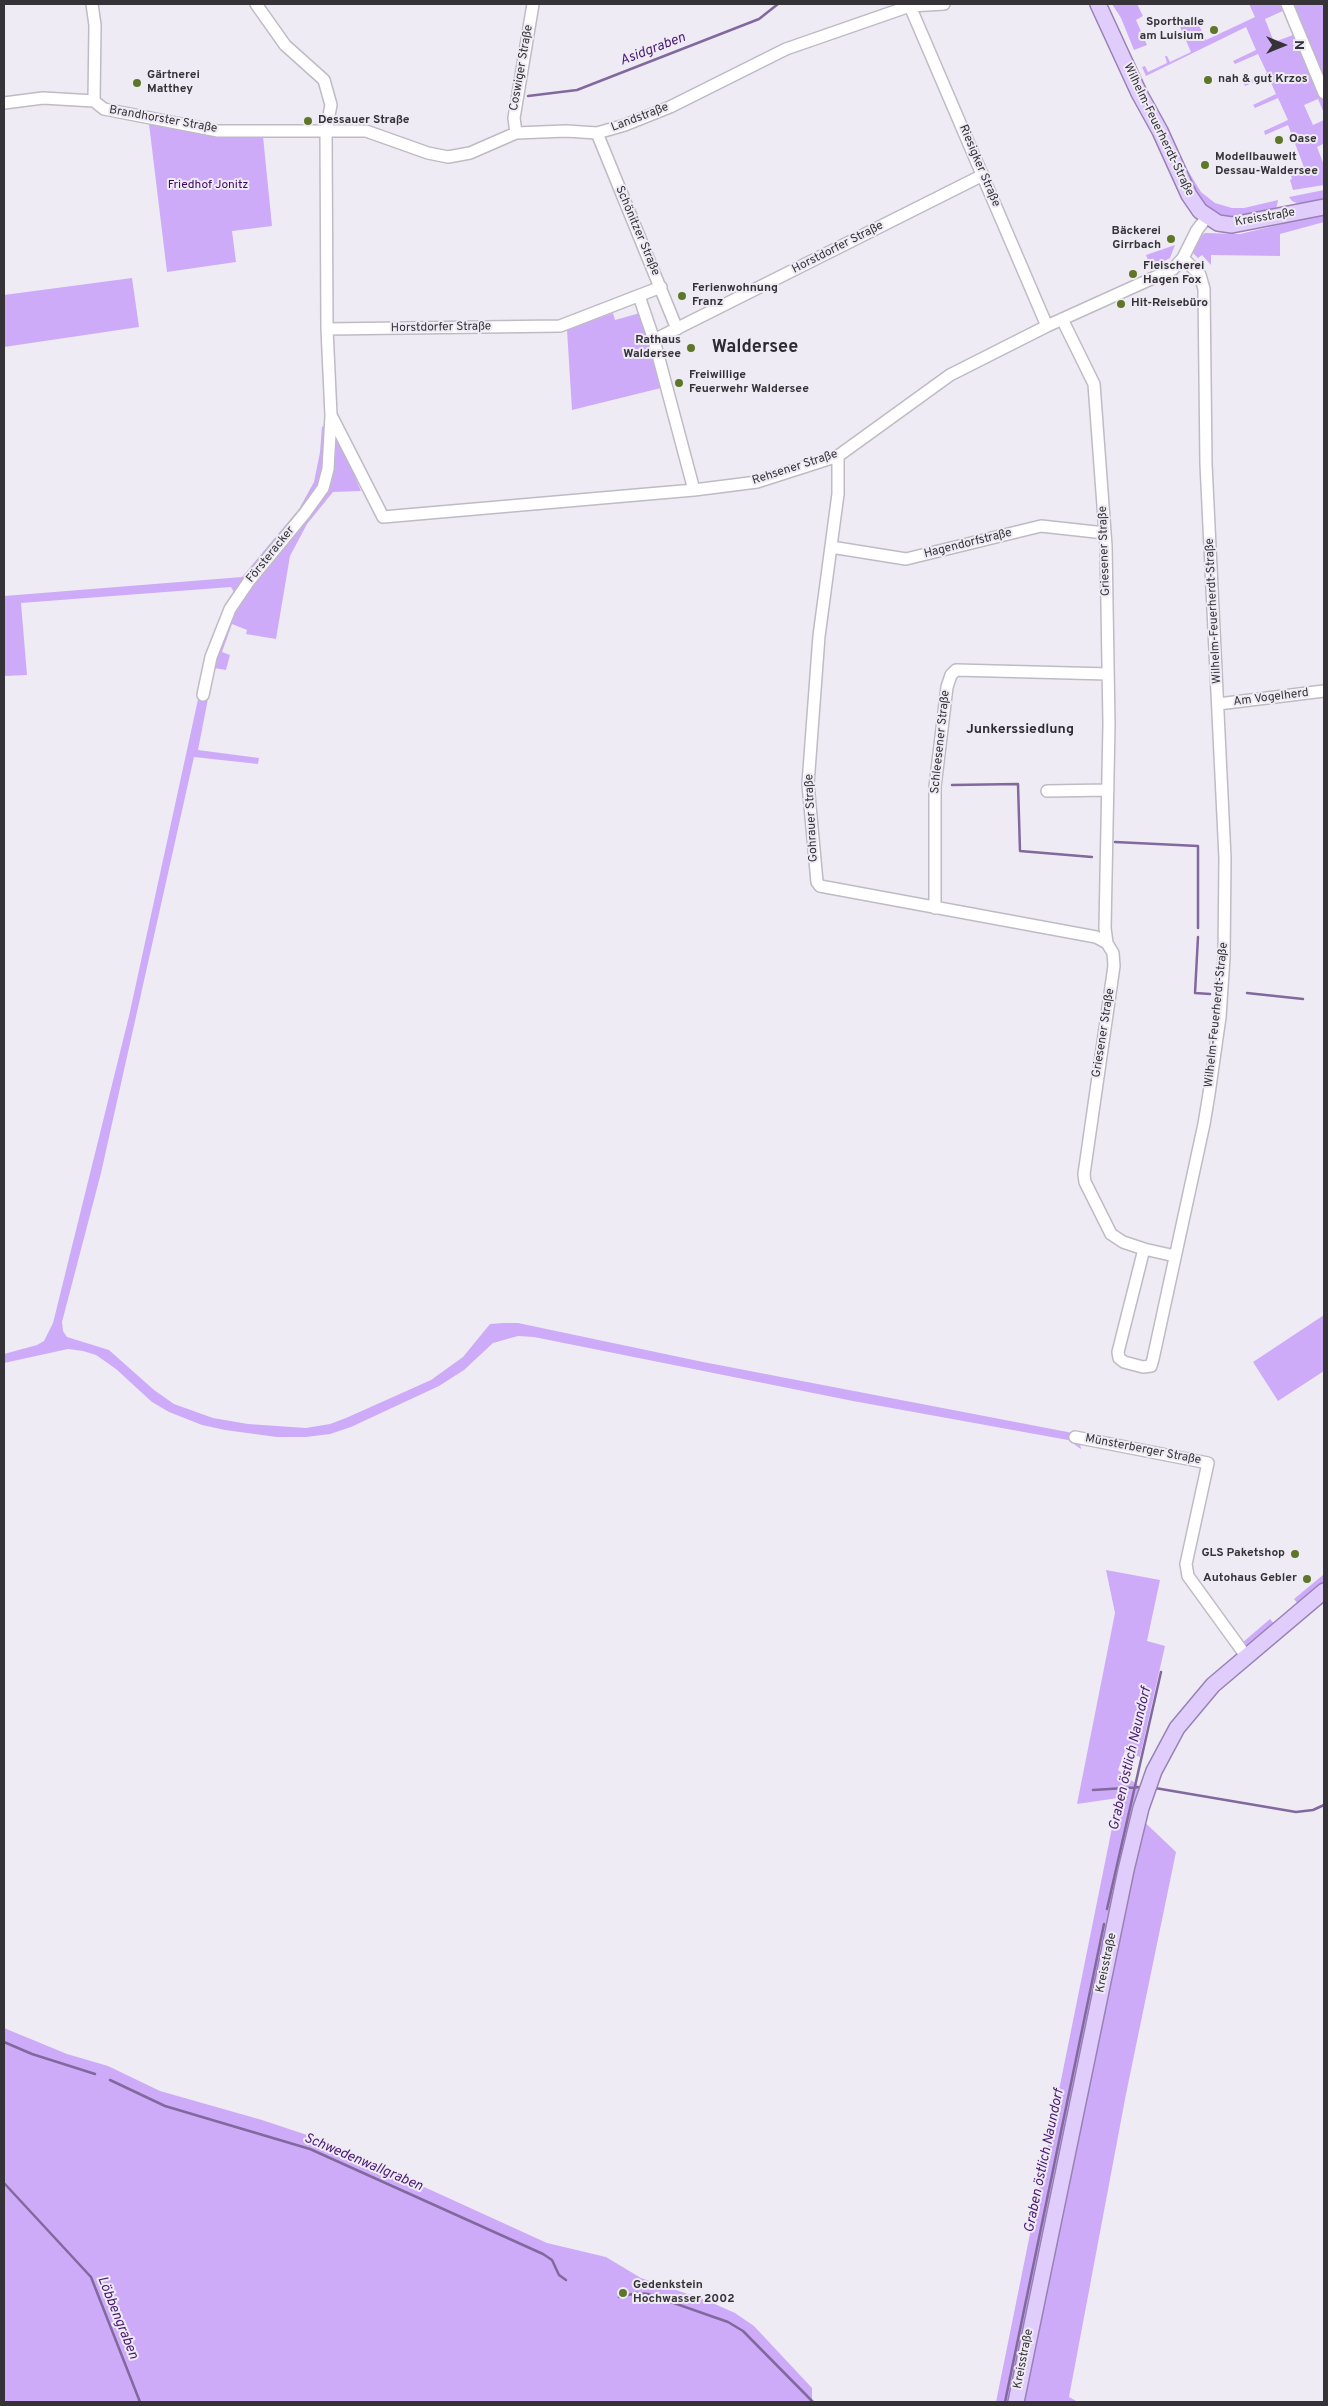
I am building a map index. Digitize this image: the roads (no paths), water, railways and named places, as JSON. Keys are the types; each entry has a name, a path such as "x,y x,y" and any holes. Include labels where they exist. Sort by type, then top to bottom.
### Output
{"main road":[{"name":"Wilhelm-Feuerherdt-Straße","path":"1098,4 1135,86 1160,131 1186,188 1200,211 1207,217"},
{"name":"Kreisstraße","path":"1207,217 1218,223 1232,225 1324,207"},
{"name":"Kreisstraße","path":"1016,2402 1126,1870 1144,1798 1154,1771 1177,1728 1213,1685 1324,1591"}],"street":[{"name":"Brandhorster Straße","path":"92,4 95,25 94,101"},
{"path":"256,4 285,45 324,80 331,105 326,130 327,329 331,415"},
{"name":"Coswiger Straße","path":"516,133 514,118 533,4"},
{"name":"Landstraße","path":"326,130 366,131 428,153 448,157 470,153 516,133 566,131 597,133 625,126 670,107 786,49 909,5 944,4"},
{"path":"1287,4 1324,93"},
{"name":"Riesigker Straße","path":"909,5 1046,326"},
{"name":"Brandhorster Straße","path":"4,103 43,98 94,101 104,109 218,131 326,130"},
{"name":"Schönitzer Straße","path":"597,133 677,329"},
{"name":"Horstdorfer Straße","path":"654,340 983,175"},
{"path":"1183,258 1197,230 1207,217"},
{"name":"Rehsener Straße","path":"331,415 383,517 694,490 757,482 838,456 950,375 1046,326 1173,269 1183,258"},
{"name":"Wilhelm-Feuerherdt-Straße","path":"1144,1249 1118,1352 1124,1362 1143,1367 1151,1366 1153,1359 1208,1104 1222,986 1225,866 1206,464 1204,289 1200,274 1183,258"},
{"name":"Horstdorfer Straße","path":"327,329 560,326 661,287"},
{"path":"639,296 654,340 694,490"},
{"name":"Griesener Straße","path":"1062,319 1094,384 1105,533 1108,674 1105,928 1107,943 1113,953 1114,966 1084,1174 1085,1182 1111,1234 1124,1242 1144,1249"},
{"name":"Försteracker","path":"203,695 211,657 230,609 249,581 323,488 328,469 331,415"},
{"name":"Gohrauer Straße","path":"838,456 838,494 819,636 808,784 817,882 820,886 1096,937 1107,943"},
{"name":"Hagendorfstraße","path":"831,548 906,559 1041,526 1105,533"},
{"name":"Schleesener Straße","path":"935,908 935,787 947,686 951,675 956,670 1108,674"},
{"name":"Am Vogelherd","path":"1218,704 1324,691"},
{"path":"1048,792 1108,790"},
{"path":"1144,1249 1175,1256"},
{"name":"Münsterberger Straße","path":"1075,1437 1208,1463 1186,1564 1188,1576 1246,1656"}],"waterway":[{"name":"Asidgraben","path":"528,96 577,90 759,19 778,4"},
{"path":"952,785 1018,784 1020,851 1092,857"},
{"path":"1115,842 1198,846 1198,928"},
{"path":"1198,937 1195,993 1210,994"},
{"path":"1247,993 1303,999"},
{"name":"Graben östlich Naundorf","path":"1107,1909 1161,1672"},
{"path":"1093,1790 1142,1787"},
{"path":"1155,1788 1296,1812 1313,1810 1324,1805"},
{"name":"Graben östlich Naundorf","path":"1005,2402 1104,1924"},
{"name":"Schwedenwallgraben","path":"4,2042 32,2054 95,2074"},
{"name":"Schwedenwallgraben","path":"110,2080 165,2106 310,2149 543,2254 552,2260 559,2275 566,2280"},
{"name":"Löbbengraben","path":"4,2183 91,2277 140,2402"},
{"name":"Schwedenwallgraben","path":"619,2297 637,2293 648,2294 728,2322 743,2331 813,2402"}],"place":[{"name":"Sporthalle am Luisium","path":"1214,30"},
{"name":"nah & gut Krzos","path":"1208,80"},
{"name":"Gärtnerei Matthey","path":"137,83"},
{"name":"Dessauer Straße","path":"308,121"},
{"name":"Oase","path":"1279,140"},
{"name":"Modellbauwelt Dessau-Waldersee","path":"1205,165"},
{"name":"Bäckerei Girrbach","path":"1171,239"},
{"name":"Fleischerei Hagen Fox","path":"1133,274"},
{"name":"Ferienwohnung Franz","path":"682,296"},
{"name":"Hit-Reisebüro","path":"1121,304"},
{"name":"Rathaus Waldersee","path":"691,348"},
{"name":"Freiwillige Feuerwehr Waldersee","path":"679,383"},
{"name":"GLS Paketshop","path":"1295,1554"},
{"name":"Autohaus Gebler","path":"1307,1579"},
{"name":"Gedenkstein Hochwasser 2002","path":"623,2293"}],"district":[{"name":"Waldersee","path":"755,348"},
{"name":"Junkerssiedlung","path":"1020,730"}],"park label":[{"name":"Friedhof Jonitz","path":"208,186"}]}
